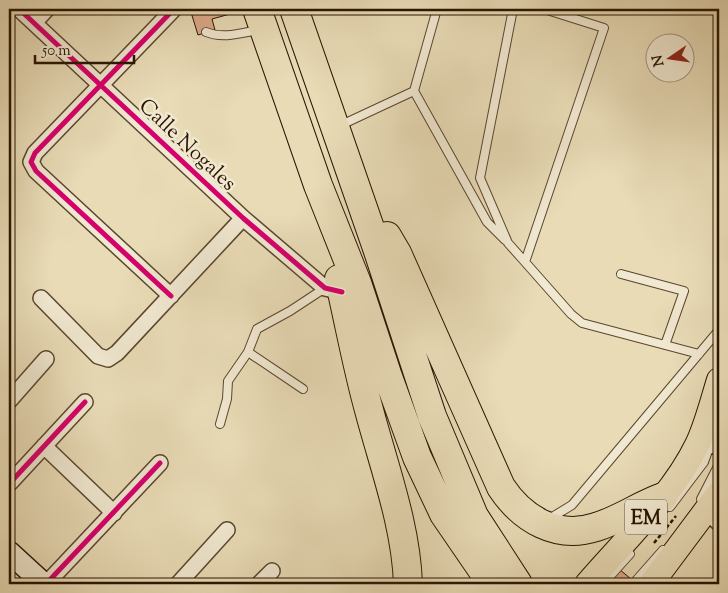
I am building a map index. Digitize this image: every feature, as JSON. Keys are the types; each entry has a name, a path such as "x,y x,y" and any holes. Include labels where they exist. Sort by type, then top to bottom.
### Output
{"highway":[{"path":"294,9 378,251 432,416 474,516 518,584"},
{"path":"260,19 318,185 357,283 386,374 417,457 444,514 492,584"},
{"path":"348,166 397,253 501,487 519,510 541,524 575,531 596,528 670,506"},
{"path":"318,185 333,290 398,515 408,584"}],"main road":[{"name":"EM","path":"587,584 670,506 688,462 710,442 719,380"},
{"name":"EM","path":"651,584 708,512"}],"street":[{"name":"Calle Nogales","path":"20,9 243,218 333,290"},
{"path":"34,23 47,9"},
{"path":"171,296 36,171 31,162 35,153 174,9"},
{"path":"41,298 98,356 108,359 117,353 243,218"},
{"path":"9,401 46,359"},
{"path":"9,484 85,402"},
{"path":"44,446 114,512"},
{"path":"9,552 45,584 160,463"},
{"path":"178,584 227,530"},
{"path":"259,584 272,571"}],"lane":[{"path":"437,9 414,91 487,222 571,314 582,323 700,354"},
{"path":"508,243 480,178 513,9"},
{"path":"525,262 604,28 544,9"},
{"path":"206,32 215,36 224,35 260,19"},
{"path":"334,128 414,91"},
{"path":"622,274 684,291 665,345"},
{"path":"220,424 227,399 228,381 248,352 257,329 333,290"},
{"path":"541,524 572,505 719,330"},
{"path":"248,352 304,389"},
{"path":"710,442 719,419"},
{"path":"708,512 694,513 719,464"},
{"path":"633,584 670,541"},
{"path":"604,584 635,547"}],"path":[{"path":"651,546 670,506"}],"building":[{"path":"190,9 228,9 230,14 212,19 215,30 198,35"},
{"path":"619,569 631,579 626,584 606,584"}],"cycle path":[{"path":"19,9 243,218 325,288 342,292"},
{"path":"171,296 36,171 31,162 35,153 174,9"},
{"path":"9,484 85,402"},
{"path":"46,584 160,463"}]}
